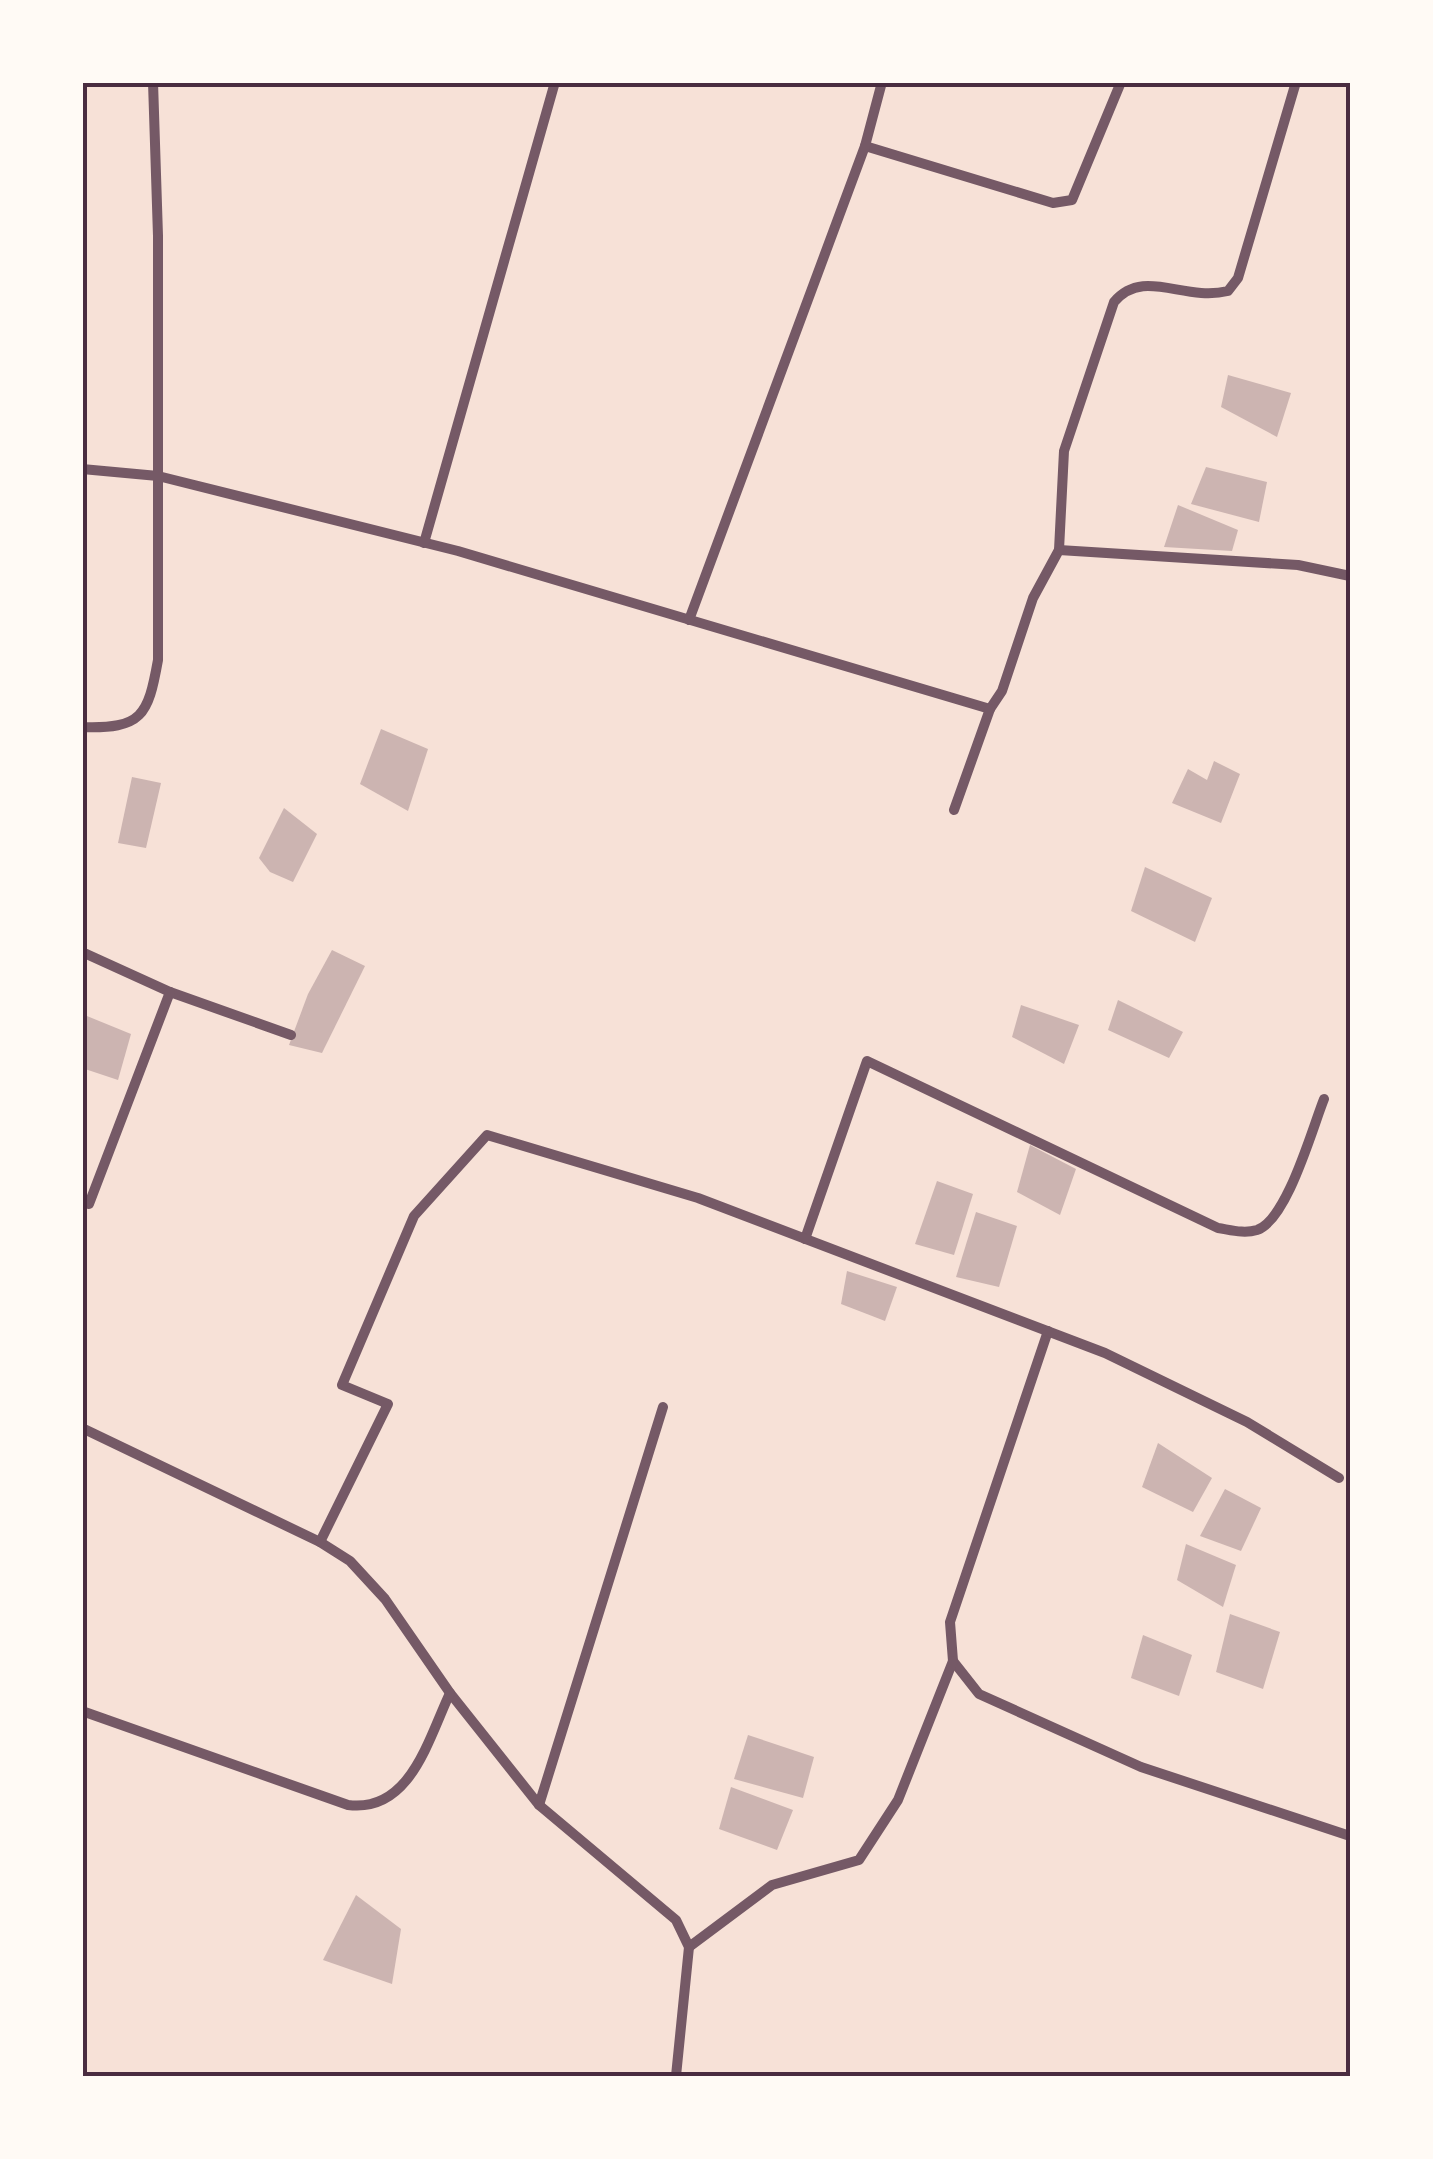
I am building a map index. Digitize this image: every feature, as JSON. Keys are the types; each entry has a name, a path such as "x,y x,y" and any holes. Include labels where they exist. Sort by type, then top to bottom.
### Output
{"street":[{"path":"82,727 115,728 138,719 151,699 158,660 153,82"},
{"path":"424,543 555,82"},
{"path":"689,620 864,146 882,82"},
{"path":"864,146 1053,203 1072,200 1121,82"},
{"path":"954,810 990,709 1002,692 1033,598 1059,550 1064,451 1114,302 1125,290 1140,284 1192,296 1228,290 1238,278 1296,82"},
{"path":"82,469 158,476 424,543 990,709"},
{"path":"1059,550 1298,565 1350,576"},
{"path":"82,952 170,992 291,1034"},
{"path":"89,1204 170,992"},
{"path":"806,1239 867,1061 1218,1228 1242,1232 1260,1229 1278,1216 1324,1099"},
{"path":"320,1542 388,1404 342,1386 414,1216 486,1135 698,1198 1105,1353 1247,1422 1339,1478"},
{"path":"689,1947 772,1885 859,1860 898,1800 952,1661 950,1622 1048,1332"},
{"path":"538,1805 663,1406"},
{"path":"82,1428 350,1560 385,1599 450,1694 538,1805 676,1920 689,1947 676,2076"},
{"path":"952,1661 980,1694 1141,1767 1350,1836"},
{"path":"82,1711 348,1805 369,1808 393,1798 410,1775 450,1694"}],"building":[{"path":"1228,375 1291,393 1277,437 1221,407"},
{"path":"1206,467 1267,482 1259,522 1191,504"},
{"path":"1178,505 1238,530 1232,551 1164,547"},
{"path":"381,729 428,749 408,811 360,784"},
{"path":"1214,761 1240,774 1221,823 1172,803 1188,769 1207,780"},
{"path":"132,777 161,783 146,848 118,843"},
{"path":"284,808 317,834 293,882 270,872 259,858"},
{"path":"1145,867 1212,898 1195,942 1131,911"},
{"path":"332,950 365,966 322,1053 289,1045 308,994"},
{"path":"1118,1000 1183,1032 1169,1058 1108,1030"},
{"path":"1021,1005 1079,1025 1064,1064 1012,1037"},
{"path":"82,1014 131,1034 118,1080 82,1068"},
{"path":"1030,1145 1076,1169 1060,1215 1017,1192"},
{"path":"937,1181 973,1194 954,1255 915,1244"},
{"path":"976,1212 1017,1226 999,1287 956,1277"},
{"path":"847,1271 897,1287 885,1321 841,1304"},
{"path":"1158,1443 1212,1478 1193,1512 1142,1487"},
{"path":"1225,1489 1261,1508 1241,1551 1200,1536"},
{"path":"1186,1544 1236,1565 1223,1607 1177,1580"},
{"path":"1230,1614 1280,1632 1263,1689 1216,1672"},
{"path":"1143,1635 1192,1655 1179,1696 1131,1678"},
{"path":"748,1735 814,1757 803,1798 734,1779"},
{"path":"731,1787 793,1810 777,1850 719,1829"},
{"path":"356,1895 401,1929 392,1984 323,1960"}]}
